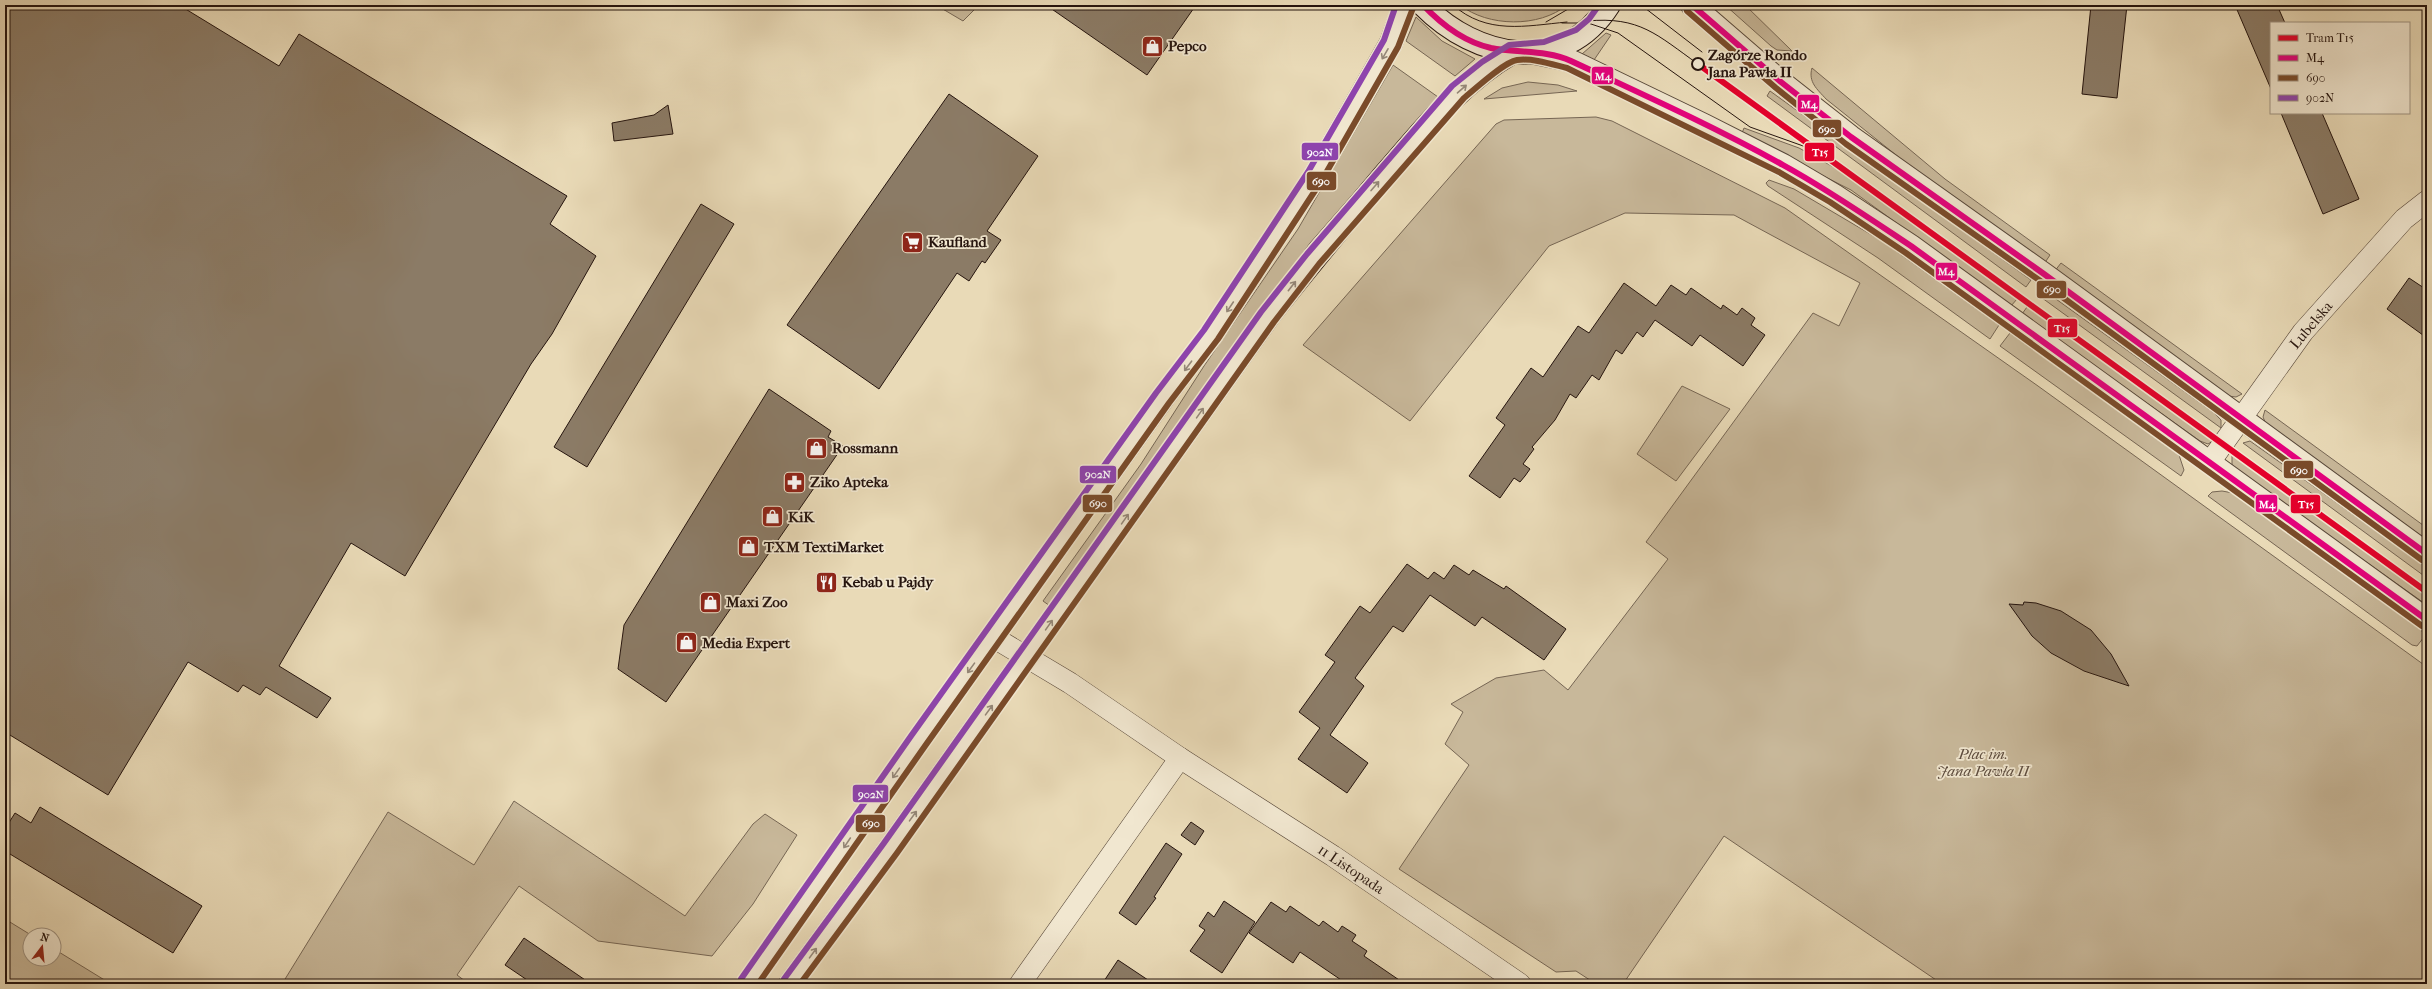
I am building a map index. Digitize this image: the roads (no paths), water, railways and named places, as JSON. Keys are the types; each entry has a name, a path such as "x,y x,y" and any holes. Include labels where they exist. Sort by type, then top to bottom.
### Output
{"main road":[{"path":"751,983 993,637 1163,398 1212,335 1315,176 1391,43 1405,5"},
{"path":"1423,5 1438,20 1472,42 1492,48 1569,60 1783,165 1834,195 1911,246 2427,620"},
{"path":"790,984 1027,657 1268,317 1313,259 1458,92 1487,68 1522,52 1560,46 1580,37 1595,25 1609,5"},
{"path":"1692,5 1780,82 1850,137 2044,274 2427,554"}],"street":[{"name":"Lubelska","path":"2210,462 2303,332 2404,219 2427,201"},
{"name":"11 Listopada","path":"993,637 1070,683 1180,758 1333,856 1520,984"},
{"path":"1020,984 1180,758"}],"tram line":[{"path":"1453,5 1466,15 1493,25 1521,26 1567,22"},
{"path":"1546,22 1575,5"},
{"path":"1641,5 1702,52"},
{"path":"1587,21 1605,20 1635,25 1659,36 1698,64"},
{"path":"1562,23 1588,23 1618,33 1750,127 1806,147 1834,163"},
{"name":"T15","path":"1698,64 2427,592"}],"place":[{"name":"Pepco","path":"1152,46"},
{"name":"Zagórze Rondo Jana Pawła II","path":"1698,64"},
{"name":"Kaufland","path":"912,242"},
{"name":"Rossmann","path":"816,448"},
{"name":"Ziko Apteka","path":"795,482"},
{"name":"KiK","path":"773,517"},
{"name":"TXM TextiMarket","path":"748,547"},
{"name":"Kebab u Pajdy","path":"826,582"},
{"name":"Maxi Zoo","path":"711,602"},
{"name":"Media Expert","path":"687,643"}],"park label":[{"name":"Plac im. Jana Pawła II","path":"1983,762"}]}
